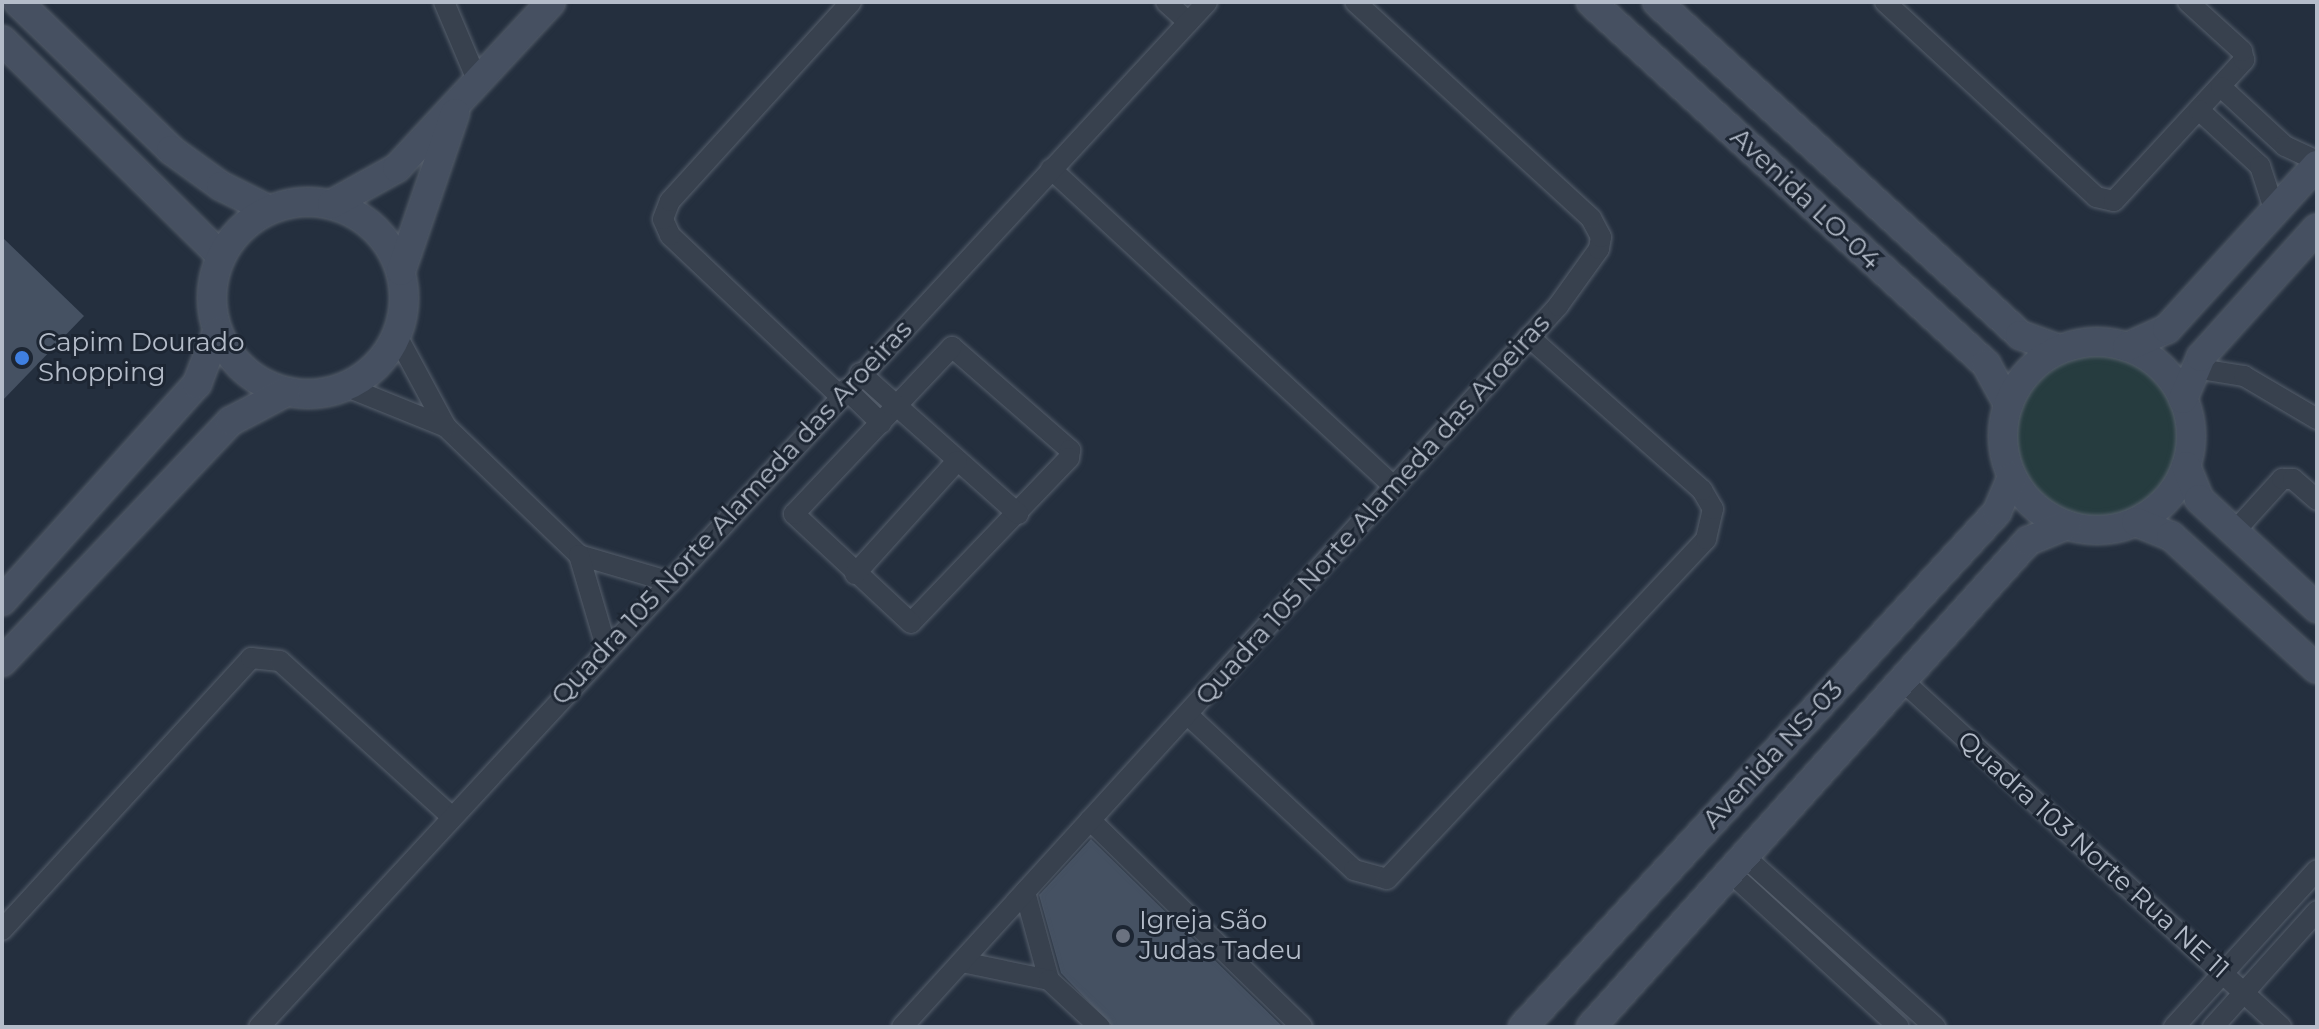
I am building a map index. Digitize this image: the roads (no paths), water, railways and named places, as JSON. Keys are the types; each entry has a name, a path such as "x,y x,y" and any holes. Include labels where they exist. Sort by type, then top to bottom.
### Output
{"street":[{"path":"18,2 171,150 221,186 267,209"},
{"path":"444,2 478,82"},
{"path":"332,204 397,168 551,2"},
{"path":"851,2 670,201 663,219 670,235 849,386 881,423"},
{"path":"1166,2 1188,22"},
{"name":"Quadra 105 Norte Alameda das Aroeiras","path":"259,1027 1207,2"},
{"name":"Quadra 105 Norte Alameda das Aroeiras","path":"902,1027 1394,487 1529,337 1596,257 1597,227 1355,2"},
{"name":"Avenida LO-04","path":"1591,2 1986,364 2008,404"},
{"name":"Avenida LO-04","path":"1657,2 2020,335 2059,349"},
{"path":"1885,2 2105,201 2114,201 2221,87 2244,55 2188,2"},
{"path":"2,40 220,255"},
{"path":"2221,87 2285,146 2317,163"},
{"path":"401,271 378,233 332,204 299,201 267,209 240,228 220,255 211,306 217,332 244,371 286,392 317,395 347,387 368,374 397,336 404,304 401,271 458,105"},
{"path":"2199,110 2260,166 2275,212"},
{"name":"Avenida NS-03","path":"2127,347 2167,329 2317,163"},
{"path":"1051,169 1394,487"},
{"name":"Avenida NS-03","path":"2183,399 2194,368 2317,228"},
{"path":"2,601 197,384 217,332"},
{"path":"397,336 446,427 579,555 671,582"},
{"path":"1188,715 1354,870 1387,879 1706,539 1713,509 1702,490 1529,337"},
{"name":"Avenida NS-03","path":"2094,342 2127,347 2163,369 2183,399 2191,430 2186,466 2167,499 2136,522 2103,530 2067,525 2036,507 2012,477 2003,442 2008,404 2024,375 2059,349 2094,342"},
{"path":"958,347 1070,450 1061,469 918,622 904,620 794,514 895,407 944,351 958,347"},
{"path":"2194,368 2244,376 2317,419"},
{"path":"849,386 895,407 1018,514"},
{"path":"347,387 446,427"},
{"path":"2,662 231,421 286,392"},
{"path":"855,574 957,461"},
{"path":"2186,466 2199,499 2317,608"},
{"name":"Avenida NS-03","path":"1523,1027 1997,512 2012,477"},
{"path":"2234,532 2285,478 2317,500"},
{"path":"2136,522 2171,536 2317,669"},
{"name":"Avenida NS-03","path":"1591,1027 1739,866 2028,541 2067,525"},
{"path":"579,555 607,650"},
{"path":"2,930 251,658 280,661 452,817"},
{"name":"Quadra 103 Norte Rua NE 11","path":"1904,682 2281,1027"},
{"path":"1090,820 1302,1027"},
{"path":"1739,866 1899,1027"},
{"path":"1739,866 1935,1027"},
{"path":"2174,1027 2317,870"},
{"path":"1025,892 1049,980"},
{"path":"2213,1027 2317,911"},
{"path":"962,962 1049,980 1100,1027"}],"place":[{"name":"Capim Dourado Shopping","path":"22,358"},
{"name":"Igreja São Judas Tadeu","path":"1123,936"}]}
